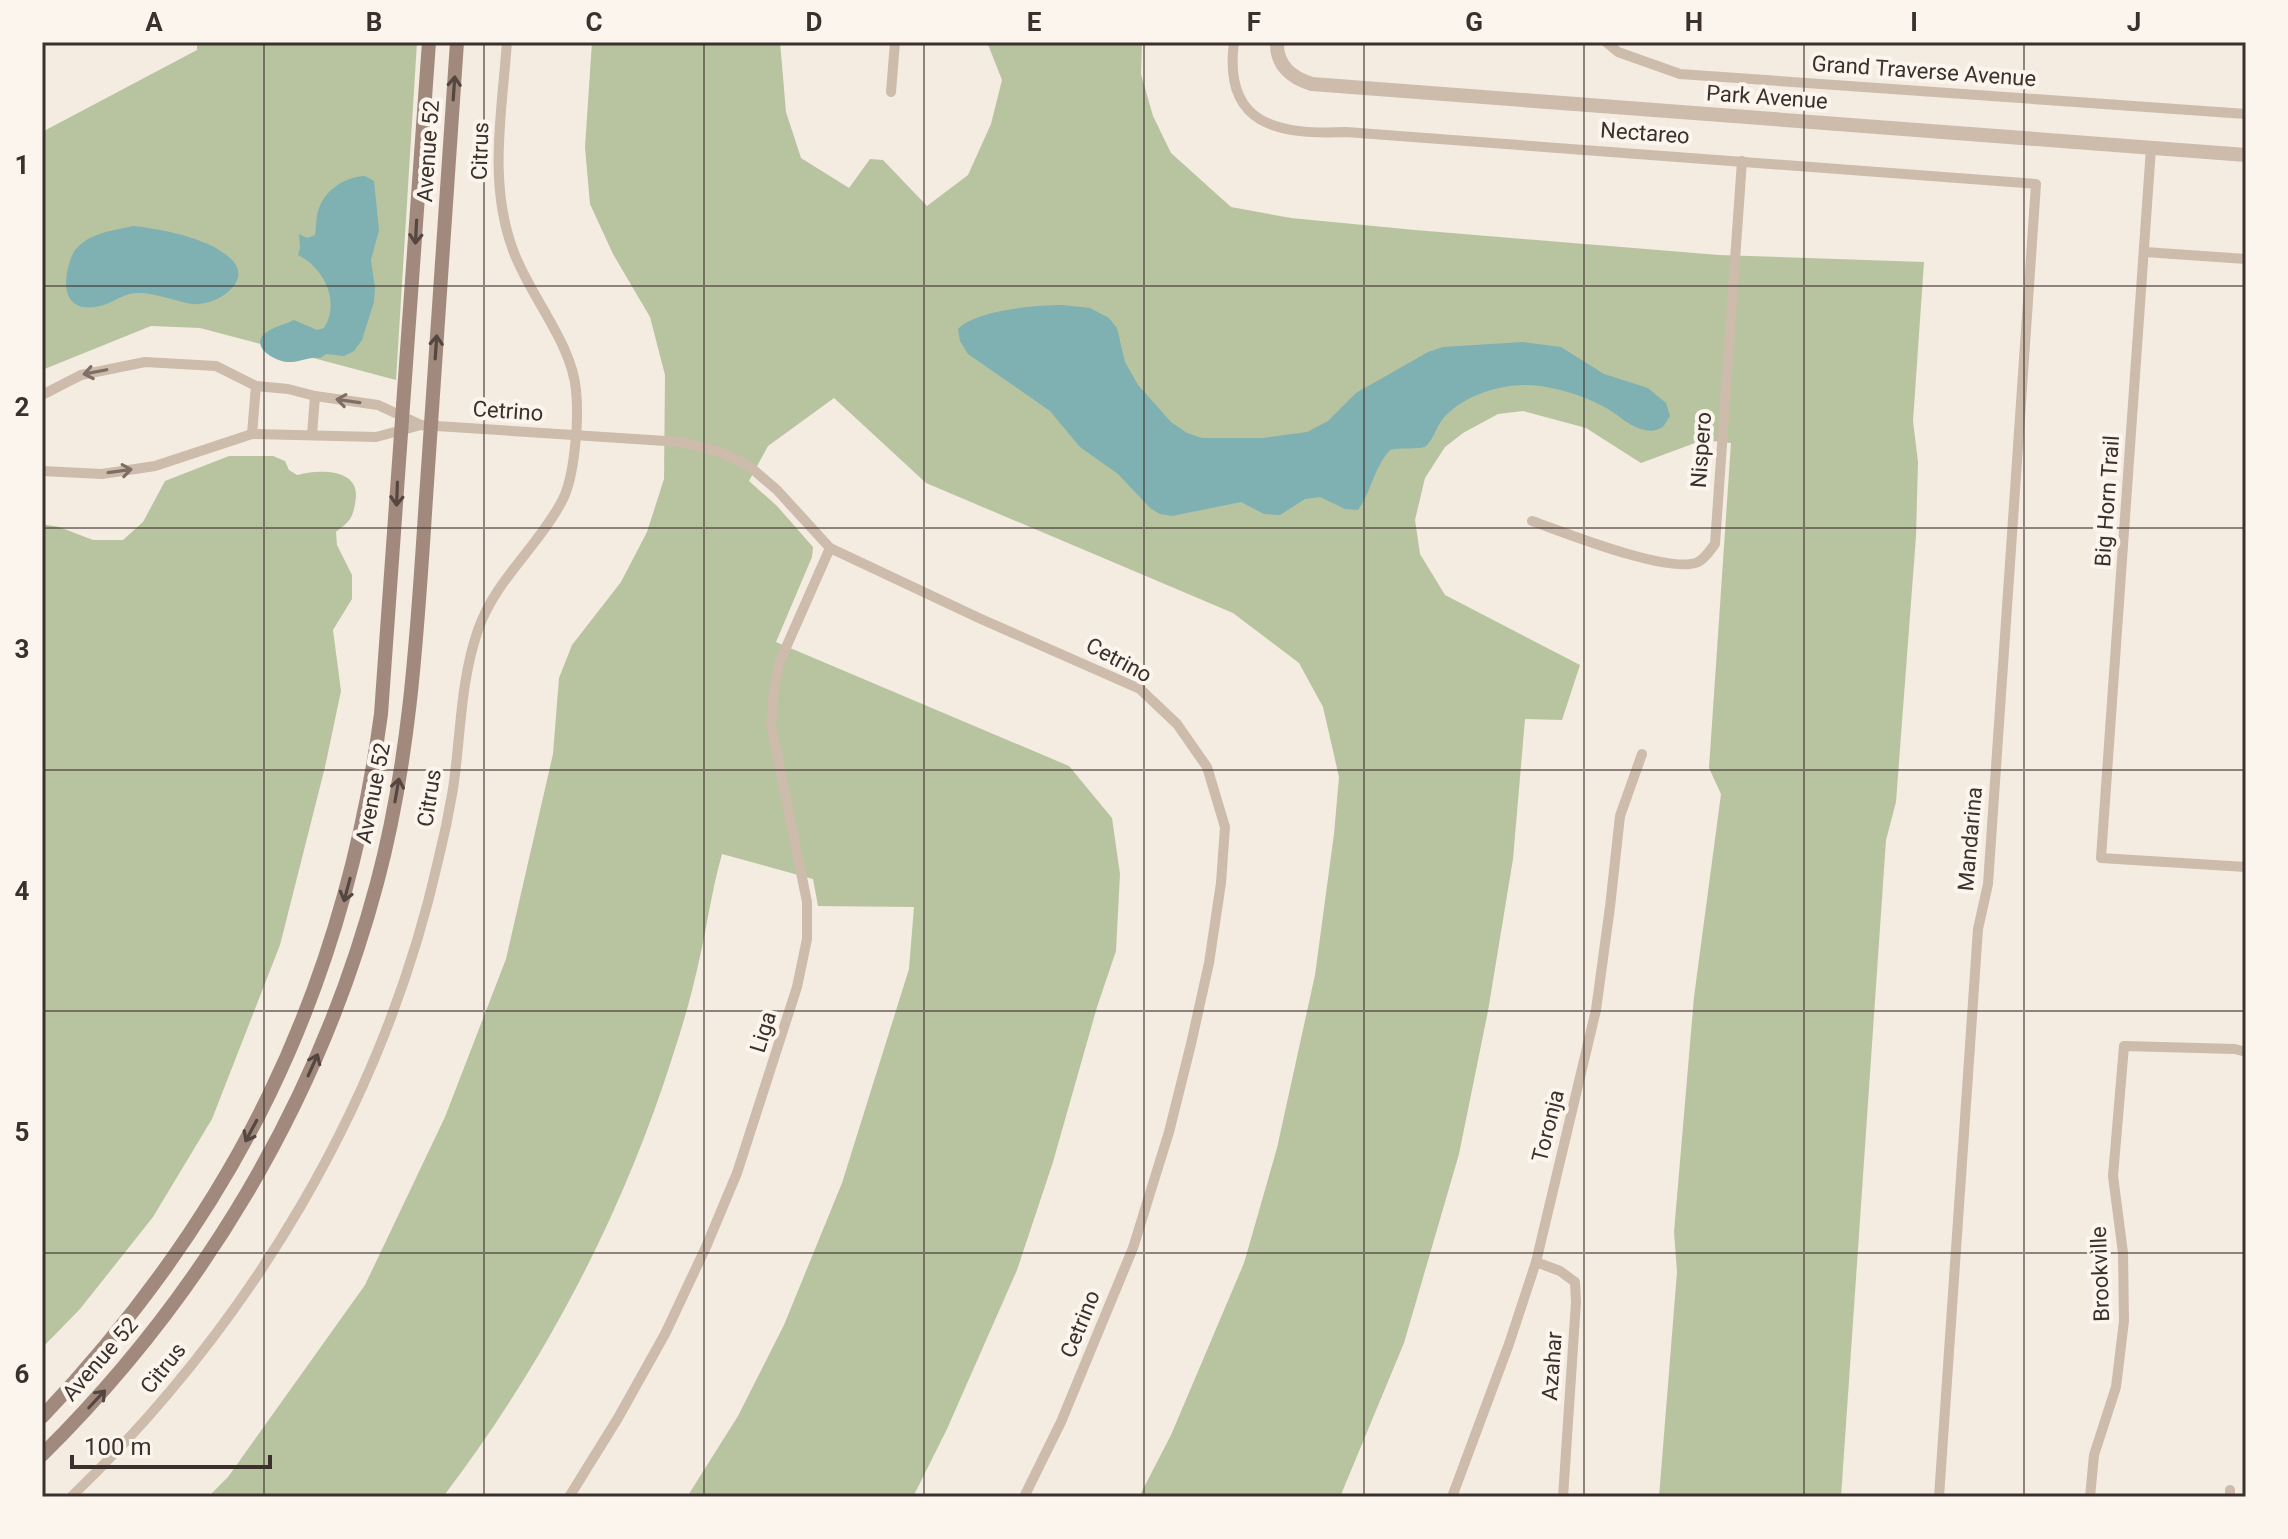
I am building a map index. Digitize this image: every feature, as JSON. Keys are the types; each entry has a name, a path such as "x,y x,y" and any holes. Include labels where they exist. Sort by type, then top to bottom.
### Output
{"main road":[{"name":"Avenue 52","path":"42,1417 136,1310 188,1239 266,1104 323,968 354,864 375,759 389,622 429,42"},
{"name":"Avenue 52","path":"42,1455 116,1378 193,1279 267,1159 330,1025 377,882 396,795 414,664 426,425 457,42"}],"street":[{"name":"Citrus","path":"71,1497 139,1429 224,1323 270,1259 348,1120 382,1041 413,955 438,862 453,789 466,666 480,623 497,588 548,524 564,498 572,471 576,389 569,361 529,289 503,220 497,181 507,42"},
{"path":"891,92 895,42"},
{"name":"Nectareo","path":"1234,42 1231,67 1236,95 1254,116 1279,128 1311,133 1346,132 2036,184"},
{"name":"Park Avenue","path":"1277,42 1280,63 1287,72 1299,80 1332,86 2246,155"},
{"name":"Grand Traverse Avenue","path":"1606,42 1618,52 1680,74 2246,114"},
{"name":"Big Horn Trail","path":"2151,148 2101,858 2246,867"},
{"name":"Nispero","path":"1532,521 1632,556 1676,563 1697,563 1715,544 1742,161"},
{"name":"Mandarina","path":"1939,1497 1978,929 1988,884 2036,184"},
{"path":"2145,252 2246,259"},
{"path":"42,395 81,375 145,362 216,366 256,386 378,405 401,423 426,425"},
{"path":"252,434 256,386"},
{"path":"312,435 315,396"},
{"path":"42,471 102,474 155,466 252,434 376,437 401,423"},
{"name":"Cetrino","path":"426,425 681,442 720,452 749,466 777,490 830,548 1140,689 1177,724 1207,767 1225,827 1221,883 1209,963 1169,1132 1133,1248 1061,1422 1024,1497"},
{"name":"Liga","path":"569,1497 665,1334 706,1247 742,1158 797,987 807,939 807,902 771,724 780,661 830,548"},
{"name":"Toronja","path":"1452,1497 1536,1262 1596,1010 1620,816 1642,754"},
{"name":"Brookville","path":"2090,1497 2094,1455 2116,1387 2124,1321 2123,1253 2113,1176 2124,1046 2235,1049 2246,1052"},
{"name":"Azahar","path":"1536,1262 1560,1271 1575,1282 1563,1497"}],"green space":[{"path":"197,42 417,42 396,380 200,328 151,326 42,370 42,132 197,50"},
{"path":"592,42 780,42 786,112 801,158 849,188 870,159 883,160 927,206 968,175 991,124 1002,80 987,42 1142,42 1141,74 1153,116 1171,153 1231,207 1291,218 1719,255 1924,262 1913,421 1918,462 1916,536 1896,802 1886,840 1841,1497 1659,1497 1677,1272 1674,1232 1694,997 1721,794 1709,768 1731,443 1703,440 1641,463 1586,428 1523,411 1498,414 1463,433 1445,447 1425,478 1415,520 1420,554 1445,595 1580,665 1562,720 1525,719 1513,859 1488,1011 1459,1154 1404,1343 1340,1497 1139,1497 1171,1435 1244,1263 1277,1148 1315,975 1334,834 1339,777 1323,707 1299,663 1233,613 926,483 834,398 768,446 749,481 777,506 813,547 812,557 776,642 1069,766 1112,818 1120,874 1116,951 1053,1162 1017,1270 947,1429 913,1497 687,1497 738,1416 784,1325 842,1183 909,969 914,907 818,906 813,879 722,854 684,1021 653,1114 605,1230 547,1341 515,1394 443,1497 208,1497 228,1477 365,1285 445,1117 506,959 553,754 559,678 572,645 621,582 647,532 664,479 665,375 650,317 613,254 590,204 585,147"},
{"path":"229,456 273,456 285,461 289,470 297,475 333,472 349,479 354,485 356,497 353,514 336,532 337,545 352,575 352,599 333,630 341,691 280,945 212,1119 153,1217 80,1309 42,1348 42,524 93,540 123,540 143,522 165,481"}],"water":[{"path":"365,176 374,181 379,230 371,260 374,302 362,340 354,351 344,356 326,354 320,358 291,362 274,358 261,345 263,335 294,320 317,330 324,328 329,318 331,307 327,286 315,268 298,255 299,234 307,238 315,235 319,207 334,187 349,179"},
{"path":"133,226 184,236 221,251 237,267 235,283 221,297 201,304 138,293 104,305 81,307 74,303 69,297 66,280 75,250 97,235"},
{"path":"1062,305 1090,308 1109,318 1117,328 1125,362 1138,385 1171,422 1187,433 1202,438 1263,438 1307,432 1328,421 1356,393 1428,352 1443,347 1523,342 1561,347 1604,374 1648,388 1666,403 1670,416 1663,427 1648,431 1630,424 1599,404 1568,392 1535,385 1503,387 1459,405 1442,420 1426,446 1390,450 1358,510 1345,509 1320,497 1305,499 1280,515 1264,514 1241,502 1172,516 1160,514 1150,508 1118,474 1080,447 1050,411 968,354 960,341 958,329 978,317 1023,308"}]}
